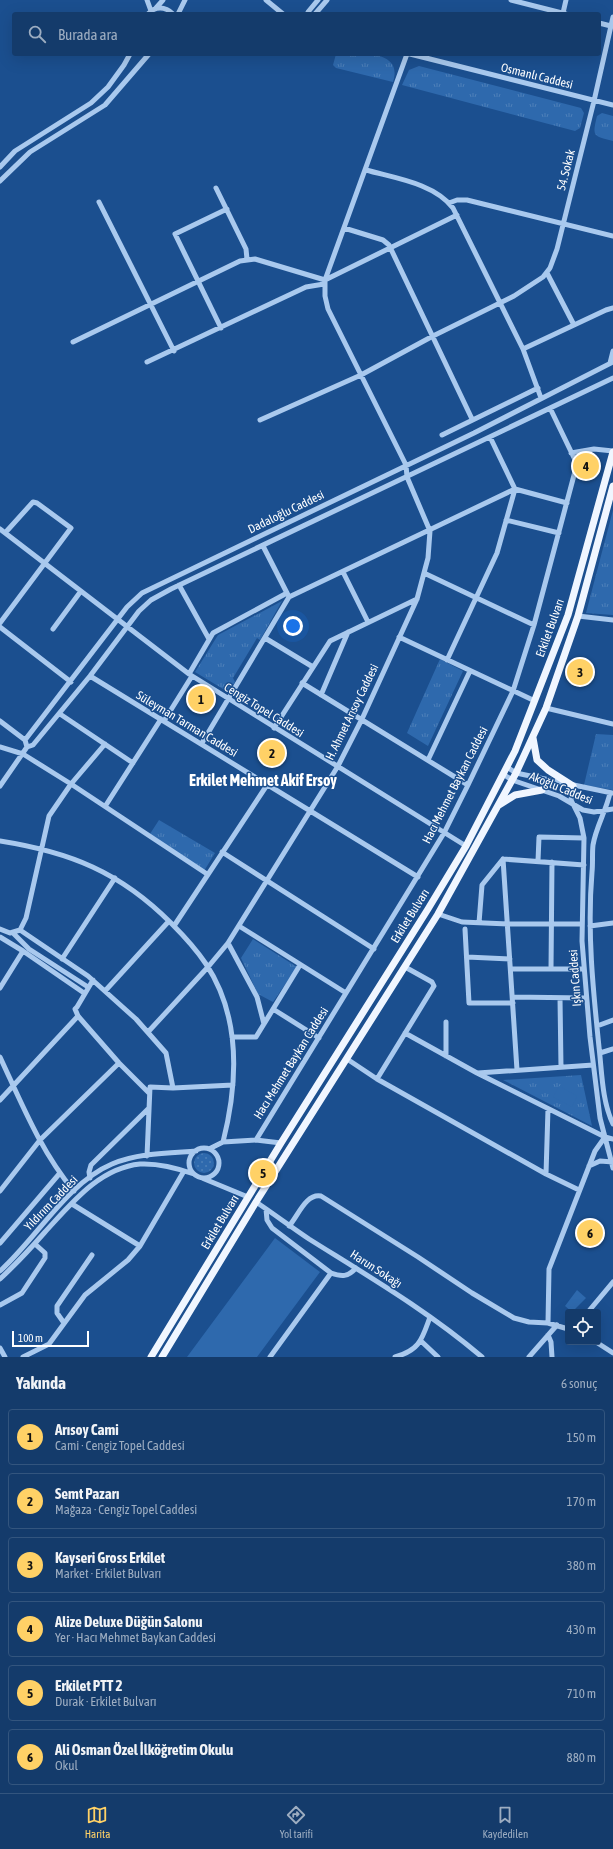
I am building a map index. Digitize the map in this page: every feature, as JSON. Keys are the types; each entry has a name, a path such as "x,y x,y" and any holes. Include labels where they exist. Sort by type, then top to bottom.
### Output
{"main road":[{"name":"Erkilet Bulvarı","path":"151,1357 280,1143 424,916 466,846 515,751 568,615 613,452"},
{"name":"Erkilet Bulvarı","path":"162,1357 256,1202 438,914 512,780 546,708 578,616 613,486"},
{"path":"533,738 537,760 548,770 574,786"},
{"path":"498,805 515,795 542,790"},
{"path":"280,1143 290,1149"},
{"path":"248,1197 256,1202"}],"street":[{"path":"147,0 151,11"},
{"path":"151,11 163,0"},
{"path":"179,12 184,0"},
{"path":"266,0 281,12"},
{"path":"308,12 318,0"},
{"path":"317,12 326,0"},
{"path":"511,0 556,12"},
{"path":"564,12 566,0"},
{"path":"151,11 165,8 170,12"},
{"name":"54. Sokak","path":"260,420 361,375 432,336 500,303 539,280 546,272 554,257 594,101 613,17"},
{"path":"601,24 611,26"},
{"path":"0,167 15,151 91,103 108,87 129,56"},
{"path":"0,181 30,152 105,105 147,56"},
{"path":"406,56 325,282 324,296 328,309 406,465"},
{"name":"Osmanlı Caddesi","path":"418,56 613,105"},
{"path":"366,170 428,188 440,194 449,202 457,215 523,349 542,398"},
{"path":"216,188 246,249 247,259"},
{"path":"449,202 467,200 613,236"},
{"path":"99,202 174,351"},
{"path":"220,328 175,234 227,209"},
{"path":"147,362 174,351 306,287 325,282 457,215"},
{"path":"344,228 383,240 391,248 472,419"},
{"path":"73,342 237,262 247,259 258,260 325,282"},
{"path":"546,272 574,325"},
{"path":"523,349 613,308"},
{"path":"611,362 613,351"},
{"name":"Dadaloğlu Caddesi","path":"26,740 131,602 148,589 406,465 611,362"},
{"name":"Dadaloğlu Caddesi","path":"0,786 27,747 33,745 60,714 126,627 139,611 151,600 179,585 613,378"},
{"path":"442,434 538,388"},
{"name":"Hacı Mehmet Baykan Caddesi","path":"256,1140 444,833 512,691 534,625 577,464 550,408"},
{"path":"447,660 497,553 515,489 490,437"},
{"path":"571,453 594,450 613,452"},
{"name":"H. Ahmet Arısoy Caddesi","path":"148,1032 208,967 228,943 239,926 338,766 362,719 417,599 428,558 430,531 407,477 406,465"},
{"path":"106,805 190,675 213,633 288,595 343,572 515,489 567,503"},
{"path":"0,623 71,528 37,503 30,503 5,533"},
{"path":"506,520 558,533"},
{"name":"Cengiz Topel Caddesi","path":"0,529 190,675 466,846"},
{"path":"263,546 288,595"},
{"path":"343,572 368,622"},
{"path":"424,573 534,625"},
{"path":"179,585 209,639"},
{"path":"53,629 81,591"},
{"path":"202,743 229,700 288,595"},
{"path":"274,728 330,641 417,599"},
{"path":"578,616 613,620"},
{"path":"0,628 71,682"},
{"path":"321,695 348,632"},
{"path":"399,637 535,701"},
{"path":"265,638 313,667"},
{"path":"428,760 470,671"},
{"name":"Süleyman Tarman Caddesi","path":"90,676 202,743 309,812 418,877"},
{"path":"302,683 468,785"},
{"path":"546,708 613,724"},
{"path":"60,714 133,763"},
{"path":"0,721 26,740 27,747"},
{"path":"13,932 20,930 26,918 49,816 71,784 105,744"},
{"path":"0,747 23,754 106,805 207,874"},
{"name":"Akoğlu Caddesi","path":"507,766 516,772 611,793"},
{"name":"Akoğlu Caddesi","path":"503,774 512,780 559,796 583,810 594,812 606,809 613,810"},
{"path":"174,926 267,785"},
{"path":"572,804 571,797 574,786"},
{"name":"Işkın Caddesi","path":"611,793 593,845 590,926 592,978 600,1053 608,1113 613,1124"},
{"name":"Işkın Caddesi","path":"572,804 580,818 584,838 582,924 586,998 593,1065 600,1118 613,1168"},
{"path":"538,861 538,837 584,838"},
{"path":"0,841 42,849 75,859 114,878 139,895 169,921 196,950 208,967 226,1007 232,1037 234,1055 233,1086 223,1142"},
{"path":"222,852 374,948"},
{"path":"479,923 482,885 504,858"},
{"path":"504,858 584,865"},
{"path":"504,858 517,1070"},
{"path":"551,969 552,862"},
{"path":"62,958 114,878"},
{"path":"438,914 462,922 508,924 582,924"},
{"path":"105,991 169,921"},
{"path":"590,926 613,923"},
{"path":"239,926 300,966 346,993"},
{"path":"0,928 13,932 29,949 88,987"},
{"path":"465,929 469,1003 586,998"},
{"path":"20,930 93,980 136,1019 166,1053 173,1088"},
{"path":"0,937 84,993"},
{"path":"228,943 257,997 264,1024"},
{"path":"0,988 23,951"},
{"path":"467,957 510,959"},
{"path":"232,1037 256,1037 300,966"},
{"path":"377,1079 434,986 432,982 405,966"},
{"path":"511,969 584,969"},
{"path":"93,980 84,993 76,1010 78,1016 119,1063 150,1093"},
{"path":"560,998 562,1067"},
{"path":"273,1009 319,1038"},
{"path":"0,1100 78,1016"},
{"path":"597,1026 613,1020"},
{"path":"446,1022 446,1056"},
{"path":"405,1033 477,1073 605,1137 613,1139"},
{"path":"600,1053 613,1049"},
{"path":"0,1057 40,1140 60,1173 74,1191"},
{"path":"347,1059 377,1079 546,1174 579,1190"},
{"path":"0,1191 40,1140 119,1063"},
{"path":"477,1073 593,1065"},
{"path":"147,1156 150,1087 173,1088 233,1086"},
{"path":"90,1178 89,1172 91,1165 149,1108"},
{"path":"546,1174 548,1109"},
{"path":"548,1323 549,1269 594,1151 605,1137"},
{"path":"248,1197 194,1174 191,1170 189,1162 191,1156 196,1150 204,1148 209,1149 223,1142 256,1140 280,1143"},
{"path":"201,1178 213,1175 218,1167 218,1158 209,1149"},
{"name":"Yıldırım Caddesi","path":"0,1271 74,1191 90,1178 112,1164 147,1156 196,1150"},
{"path":"589,1166 600,1161 612,1162"},
{"name":"Yıldırım Caddesi","path":"0,1278 35,1244 72,1204 100,1179 129,1166 154,1165 184,1170 194,1174"},
{"path":"24,1357 46,1346 85,1294 96,1284 122,1266 140,1246 184,1170"},
{"path":"0,1243 60,1173"},
{"path":"289,1226 307,1199 313,1196 321,1196 472,1293 514,1318 529,1322 548,1323 565,1328"},
{"name":"Harun Sokağı","path":"256,1202 289,1226 356,1268 452,1332 482,1357"},
{"path":"72,1204 140,1246"},
{"path":"266,1209 267,1220 272,1228 331,1273 344,1276 350,1274 356,1268"},
{"path":"0,1305 22,1294 46,1258 45,1253 35,1244"},
{"path":"64,1323 57,1313 57,1306 92,1255"},
{"path":"270,1357 331,1273"},
{"path":"590,1309 613,1282"},
{"path":"395,1357 411,1351 421,1341 430,1317"},
{"path":"528,1357 557,1325"},
{"path":"548,1335 551,1342 552,1357"},
{"path":"421,1341 438,1357"},
{"path":"601,1345 613,1353"},
{"path":"0,1348 5,1357"}],"green space":[{"path":"335,56 379,56 385,58 391,63 394,71 393,82 336,68 333,65"},
{"path":"419,66 581,108 584,113 580,128 575,131 402,85 409,70"},
{"path":"602,113 613,116 613,141 601,138 595,132 597,116"},
{"path":"613,510 613,615 586,613"},
{"path":"282,601 260,640 257,638 233,678 235,682 228,692 195,672 218,635"},
{"path":"440,659 463,671 428,746 407,733"},
{"path":"596,734 613,735 613,790 584,785"},
{"path":"159,820 215,853 204,871 148,837"},
{"path":"253,939 297,967 273,1002 258,994 241,958"},
{"path":"581,1075 592,1126 503,1080"},
{"path":"559,1086 577,1096 572,1107 553,1097"},
{"path":"204,1153 211,1156 214,1163 211,1170 204,1173 197,1170 194,1163 197,1156"},
{"path":"275,1238 320,1272 257,1357 187,1357"},
{"path":"577,1290 586,1298 575,1309 568,1309 565,1306"}],"place":[{"name":"Alize Deluxe Düğün Salonu","path":"586,466"},
{"name":"Kayseri Gross Erkilet","path":"580,672"},
{"name":"Arısoy Cami","path":"201,699"},
{"name":"Semt Pazarı","path":"272,753"},
{"name":"Erkilet PTT 2","path":"263,1173"},
{"name":"Ali Osman Özel İlköğretim Okulu","path":"590,1233"}],"district":[{"name":"Erkilet Mehmet Akif Ersoy","path":"263,780"}]}
